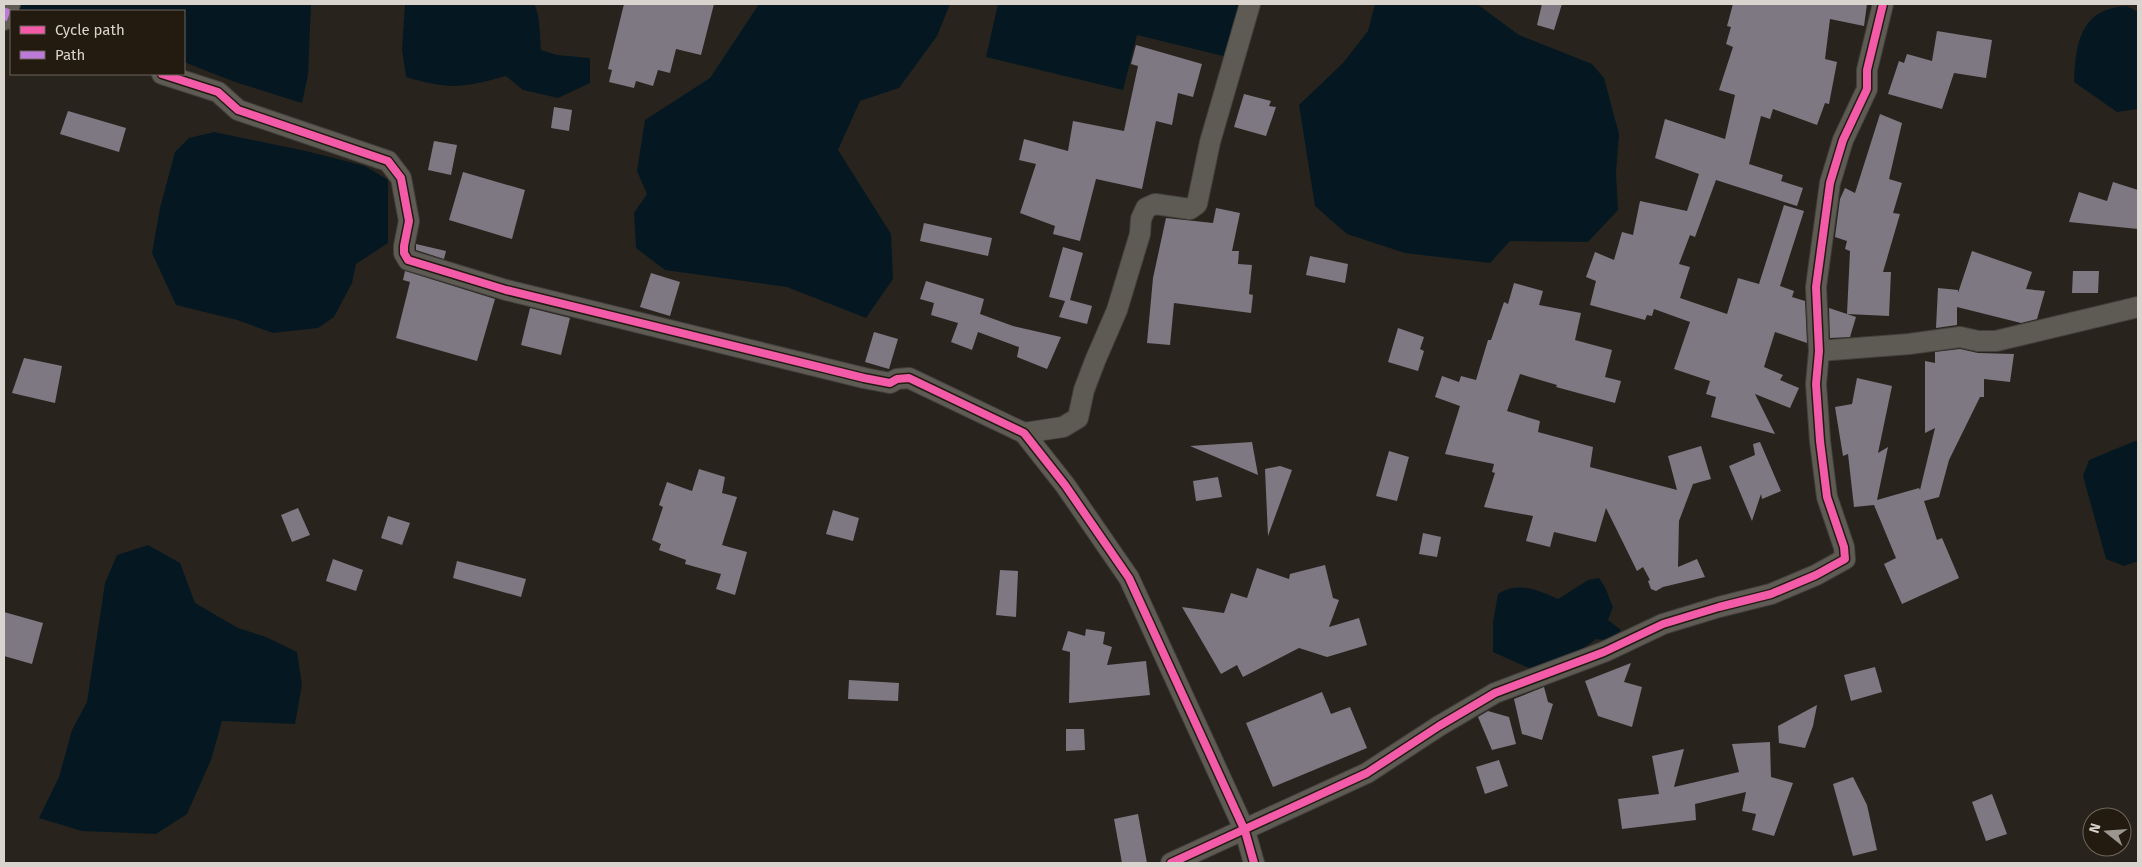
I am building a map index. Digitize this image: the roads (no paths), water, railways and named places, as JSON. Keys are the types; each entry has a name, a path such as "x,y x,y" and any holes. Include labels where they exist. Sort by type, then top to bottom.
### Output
{"street":[{"path":"4,20 10,4"},
{"path":"1024,433 1063,427 1078,418 1084,390 1117,310 1140,234 1141,219 1146,208 1155,204 1190,209 1197,204 1210,142 1250,4"},
{"path":"1171,863 1245,831 1368,773 1438,726 1494,693 1604,652 1663,624 1719,606 1771,594 1845,560 1844,547 1826,497 1816,384 1819,350 1816,288 1830,183 1843,140 1867,89 1867,70 1883,4"},
{"path":"165,75 218,92 238,110 388,161 401,178 409,221 404,246 404,254 408,260 506,290 864,378 890,383 897,379 909,378 1024,433 1065,485 1129,578 1245,831 1254,863"},
{"path":"1819,350 1909,344 1960,337 1978,341 1996,341 2138,307"}],"water":[{"path":"19,4 311,4 308,75 302,103 235,82 185,62 185,10 18,9"},
{"path":"405,4 534,4 539,19 541,50 557,55 590,58 590,83 558,98 523,90 506,76 456,86 445,86 406,77 402,49"},
{"path":"759,4 950,4 937,36 899,88 860,101 838,150 891,234 893,279 866,318 787,287 665,270 636,248 634,213 647,194 637,171 645,120 710,78"},
{"path":"998,4 1240,4 1227,57 1137,35 1123,90 986,57"},
{"path":"1375,4 1477,4 1519,35 1592,64 1604,78 1619,134 1616,173 1618,210 1588,242 1510,241 1490,263 1405,253 1347,234 1315,206 1299,105 1343,63 1368,31"},
{"path":"2127,6 2138,12 2138,109 2117,112 2074,82 2076,54 2079,41 2090,21 2099,13 2112,8"},
{"path":"214,132 306,151 365,166 388,180 388,243 356,264 352,283 334,317 318,328 273,333 237,320 176,305 152,253 160,208 175,152 189,138"},
{"path":"2138,441 2138,561 2124,566 2106,559 2083,476 2089,460"},
{"path":"148,545 180,563 195,603 238,628 266,637 297,652 302,685 295,724 222,721 211,760 187,814 156,834 82,831 39,818 59,777 72,730 87,702 105,583 117,555"},
{"path":"1599,578 1613,607 1608,620 1621,630 1610,639 1596,639 1577,653 1558,661 1529,668 1493,652 1493,622 1498,594 1505,590 1520,587 1536,590 1558,599 1588,580"}]}
